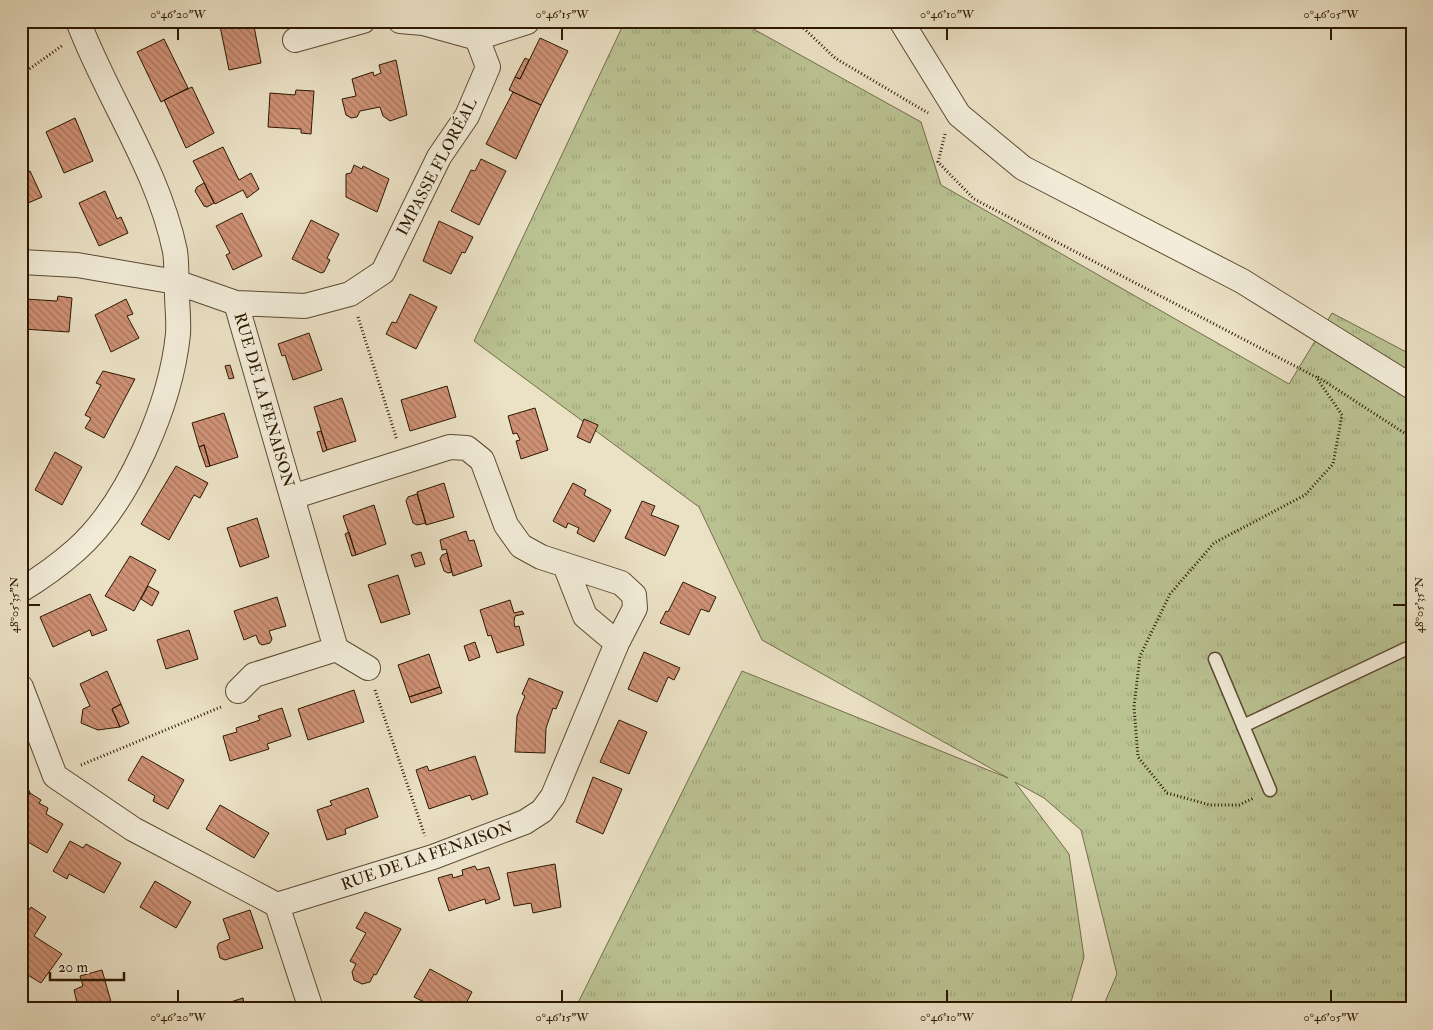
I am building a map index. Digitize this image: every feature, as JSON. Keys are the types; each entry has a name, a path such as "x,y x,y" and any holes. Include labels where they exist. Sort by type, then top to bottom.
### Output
{"street":[{"path":"294,40 362,21"},
{"path":"400,21 423,23 477,38 527,22"},
{"path":"901,21 953,120 1023,168 1242,281 1412,386"},
{"path":"21,590 42,577 78,549 112,507 141,458 171,377 178,333 175,252 158,193 80,26"},
{"name":"IMPASSE FLORÉAL","path":"21,262 77,265 176,282 236,303 305,306 350,294 383,272 439,157 467,116 488,67 477,38"},
{"name":"RUE DE LA FENAISON","path":"236,303 336,649"},
{"name":"RUE DE LA FENAISON","path":"277,905 433,857 525,822 542,811 553,796 617,643 635,608 634,595 622,583 541,557 520,546 506,525 482,460 467,448 450,447 292,497"},
{"path":"565,565 585,616 617,643"},
{"path":"238,691 254,676 336,649 368,668"},
{"path":"21,687 55,776 133,829 277,905 311,1009"}],"lane":[{"path":"1243,726 1412,646"},
{"path":"1215,658 1270,790"}],"path":[{"path":"796,21 835,58 953,120 938,162 974,199 1316,376 1412,438"},
{"path":"21,75 80,26"},
{"path":"350,294 404,462"},
{"path":"1270,790 1239,805 1210,805 1167,793 1138,757 1134,707 1140,656 1170,594 1214,542 1305,495 1333,464 1342,415 1316,376"},
{"path":"368,668 433,857"},
{"path":"55,776 219,709 238,691"}],"green space":[{"path":"625,21 739,21 921,122 941,185 1289,384 1332,313 1412,355 1412,1009 1102,1009 1117,974 1081,830 1044,798 1015,782 1069,854 1084,957 1069,1009 575,1009 742,671 1008,778 762,640 699,507 474,341"}],"building":[{"path":"241,21 253,21 261,63 229,70 220,26"},
{"path":"540,38 568,51 541,105 509,90 515,77 520,79"},
{"path":"164,39 188,88 161,102 137,52"},
{"path":"525,58 529,60 520,79 515,77"},
{"path":"396,60 407,115 390,121 383,116 380,107 360,111 357,117 351,118 346,115 342,99 356,96 352,79 373,72 374,76 381,73 379,65"},
{"path":"192,87 214,133 186,148 164,100"},
{"path":"296,90 314,91 311,134 301,133 301,129 268,127 270,93 295,95"},
{"path":"513,92 541,105 516,159 486,144"},
{"path":"75,118 93,161 64,173 46,132"},
{"path":"223,147 239,180 251,173 259,189 247,198 243,190 215,204 193,161"},
{"path":"481,159 506,171 479,225 451,211 471,170 475,171"},
{"path":"354,165 362,169 363,166 389,179 377,212 346,197 346,174 351,173"},
{"path":"30,171 42,197 21,206 21,174"},
{"path":"204,183 214,203 207,207 204,206 195,191 197,187"},
{"path":"105,191 117,219 121,217 128,233 99,246 79,203"},
{"path":"242,213 262,256 233,270 226,255 230,253 216,226"},
{"path":"311,220 339,234 327,258 330,260 324,272 321,273 292,259"},
{"path":"439,221 473,237 465,253 462,252 451,274 423,261"},
{"path":"410,294 437,307 416,349 386,334 392,322 396,323"},
{"path":"58,296 72,298 69,332 23,329 25,299 57,301"},
{"path":"126,299 133,314 127,316 139,338 111,352 95,315"},
{"path":"309,333 322,370 293,380 285,355 282,356 278,344"},
{"path":"230,365 234,378 229,379 225,366"},
{"path":"103,371 135,379 104,438 85,428 91,418 85,415 101,385 96,383"},
{"path":"447,386 456,417 410,431 401,400"},
{"path":"342,398 356,441 327,450 314,407"},
{"path":"535,408 548,450 521,459 516,441 520,440 517,433 513,434 508,416"},
{"path":"224,413 238,457 210,466 204,445 199,447 192,423"},
{"path":"584,419 598,425 590,443 577,437"},
{"path":"321,431 327,450 323,452 317,432"},
{"path":"204,445 210,466 206,467 199,447"},
{"path":"55,452 82,467 62,505 35,490"},
{"path":"176,466 208,483 200,498 194,495 169,540 141,524"},
{"path":"444,483 454,517 426,525 417,492"},
{"path":"573,483 586,490 584,495 611,510 594,542 577,533 579,528 568,523 566,528 553,521"},
{"path":"417,494 426,523 417,525 413,523 406,501 408,497"},
{"path":"642,501 655,506 651,515 679,526 665,556 625,538"},
{"path":"374,505 386,544 356,555 343,516"},
{"path":"257,518 269,557 240,567 227,528"},
{"path":"466,531 469,541 474,540 482,566 453,576 446,549 442,550 440,540"},
{"path":"349,532 356,555 352,556 345,534"},
{"path":"421,552 425,564 415,567 411,555"},
{"path":"447,553 452,572 448,573 444,571 440,559 442,555"},
{"path":"130,556 156,570 134,611 105,596"},
{"path":"398,575 410,614 381,623 368,585"},
{"path":"683,582 716,597 709,612 701,609 689,635 660,623 666,611 668,612"},
{"path":"148,586 159,592 152,606 141,599"},
{"path":"90,594 107,630 92,636 90,630 53,647 40,617"},
{"path":"277,597 286,626 269,631 272,639 270,643 262,645 259,643 256,635 244,640 234,611"},
{"path":"510,600 514,613 522,611 524,614 515,616 514,622 515,627 519,626 524,645 497,653 491,635 488,636 480,610"},
{"path":"189,630 198,659 166,669 157,640"},
{"path":"475,642 480,657 469,661 464,646"},
{"path":"644,652 680,668 674,680 668,677 657,702 628,689"},
{"path":"429,654 440,687 409,697 398,665"},
{"path":"107,671 121,704 112,709 120,727 98,730 81,723 83,709 90,706 80,684"},
{"path":"529,678 563,692 556,709 553,708 546,728 545,753 515,752 517,716 525,696 522,694"},
{"path":"440,687 442,693 411,703 409,697"},
{"path":"354,690 364,722 308,740 298,709"},
{"path":"121,704 129,723 120,727 112,709"},
{"path":"282,708 291,736 267,744 269,749 230,761 223,736 237,732 236,728 260,720 258,716"},
{"path":"619,720 647,732 629,774 600,762"},
{"path":"142,756 184,780 168,809 153,801 155,796 128,780"},
{"path":"475,756 488,794 472,800 470,795 429,809 416,770 427,766 429,771"},
{"path":"593,777 622,789 603,834 576,822"},
{"path":"26,784 30,793 22,800 21,798 25,796 21,786"},
{"path":"368,788 378,817 345,829 346,834 327,840 317,810 332,805 330,801"},
{"path":"30,793 41,800 39,803 48,808 46,814 63,824 47,853 21,838 21,808"},
{"path":"220,805 269,833 254,858 206,829"},
{"path":"70,841 83,848 86,844 121,863 104,893 69,874 67,879 53,871"},
{"path":"555,864 561,907 533,913 531,903 514,906 507,873"},
{"path":"475,866 477,870 489,867 500,899 486,904 485,899 449,911 438,878 452,874 453,878 463,875 462,870"},
{"path":"155,881 191,902 176,928 140,907"},
{"path":"31,907 46,917 34,936 62,954 41,983 21,971 21,922"},
{"path":"250,910 263,948 225,960 220,958 217,947 219,943 230,939 223,919"},
{"path":"365,912 401,929 376,975 374,974 370,982 362,984 354,980 352,972 356,964 350,961 366,933 356,928"},
{"path":"430,969 472,992 463,1009 433,1009 434,1007 414,997"},
{"path":"102,970 113,1009 85,1009 84,1005 78,1007 74,990 83,986 80,976"},
{"path":"243,998 245,1009 212,1009 212,1008"}]}
